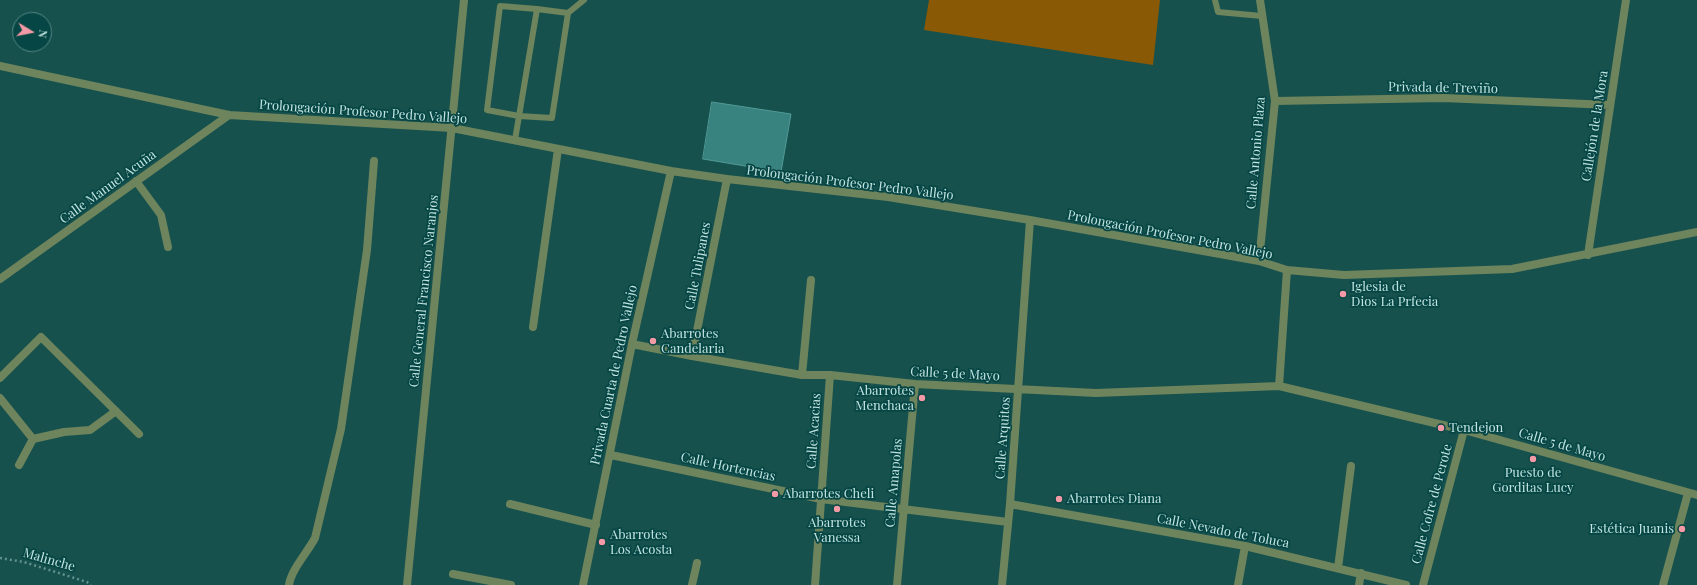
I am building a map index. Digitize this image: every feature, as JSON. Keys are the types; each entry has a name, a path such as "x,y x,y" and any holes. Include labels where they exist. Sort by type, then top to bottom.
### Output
{"street":[{"name":"Calle General Francisco Naranjos","path":"407,585 464,0"},
{"name":"Calle Antonio Plaza","path":"1259,261 1275,101 1260,0"},
{"name":"Callejón de la Mora","path":"1588,255 1626,0"},
{"name":"Prolongación Profesor Pedro Vallejo","path":"0,66 229,115 452,128 670,171 888,197 1030,220 1259,261 1287,270 1344,275 1512,269 1697,232"},
{"name":"Privada de Treviño","path":"1275,101 1443,98 1610,104"},
{"name":"Calle Manuel Acuña","path":"0,279 229,115"},
{"path":"533,327 558,149"},
{"path":"289,585 290,576 306,554 315,538 341,429 367,250 374,161"},
{"name":"Privada Cuarta de Pedro Vallejo","path":"583,585 611,455 632,344 670,171"},
{"name":"Calle Tulipanes","path":"692,356 727,179"},
{"path":"136,182 161,214 168,247"},
{"name":"Calle Arquitos","path":"1002,585 1010,504 1030,220"},
{"path":"1279,386 1287,270"},
{"path":"802,375 811,280"},
{"path":"0,378 41,337 139,434"},
{"name":"Calle 5 de Mayo","path":"632,344 802,375 830,375 915,384 1096,393 1279,386 1464,430 1697,495"},
{"name":"Calle Acacias","path":"815,585 830,375"},
{"name":"Calle Amapolas","path":"897,585 915,384"},
{"path":"0,398 33,439"},
{"path":"19,465 33,439 64,432 90,430 116,411"},
{"name":"Calle Cofre de Perote","path":"1423,585 1464,430"},
{"name":"Calle Hortencias","path":"611,455 821,499 1008,522"},
{"path":"1338,568 1351,466"},
{"path":"1663,585 1688,493"},
{"path":"510,504 596,525"},
{"name":"Calle Nevado de Toluca","path":"1010,504 1245,546 1406,585"},
{"path":"1238,585 1245,546"},
{"path":"692,585 697,563"},
{"path":"1359,585 1361,573"},
{"path":"453,574 510,585"}],"lane":[{"path":"568,13 500,6 487,110 519,116 552,118 568,13 584,0"},
{"path":"1215,0 1218,12 1262,16"},
{"path":"515,140 536,9"}],"path":[{"name":"Malinche","path":"0,558 24,562 87,582 91,585"}],"shaded area":[{"path":"929,0 1160,0 1153,65 924,30"}],"building":[{"path":"712,102 791,114 781,172 703,159"}],"place":[{"name":"Iglesia de Dios La Prfecia","path":"1343,294"},
{"name":"Abarrotes Candelaria","path":"653,341"},
{"name":"Abarrotes Menchaca","path":"922,398"},
{"name":"Tendejon","path":"1441,428"},
{"name":"Puesto de Gorditas Lucy","path":"1533,459"},
{"name":"Abarrotes Cheli","path":"775,494"},
{"name":"Abarrotes Diana","path":"1059,499"},
{"name":"Abarrotes Vanessa","path":"837,509"},
{"name":"Estética Juanis","path":"1682,529"},
{"name":"Abarrotes Los Acosta","path":"602,542"}]}
